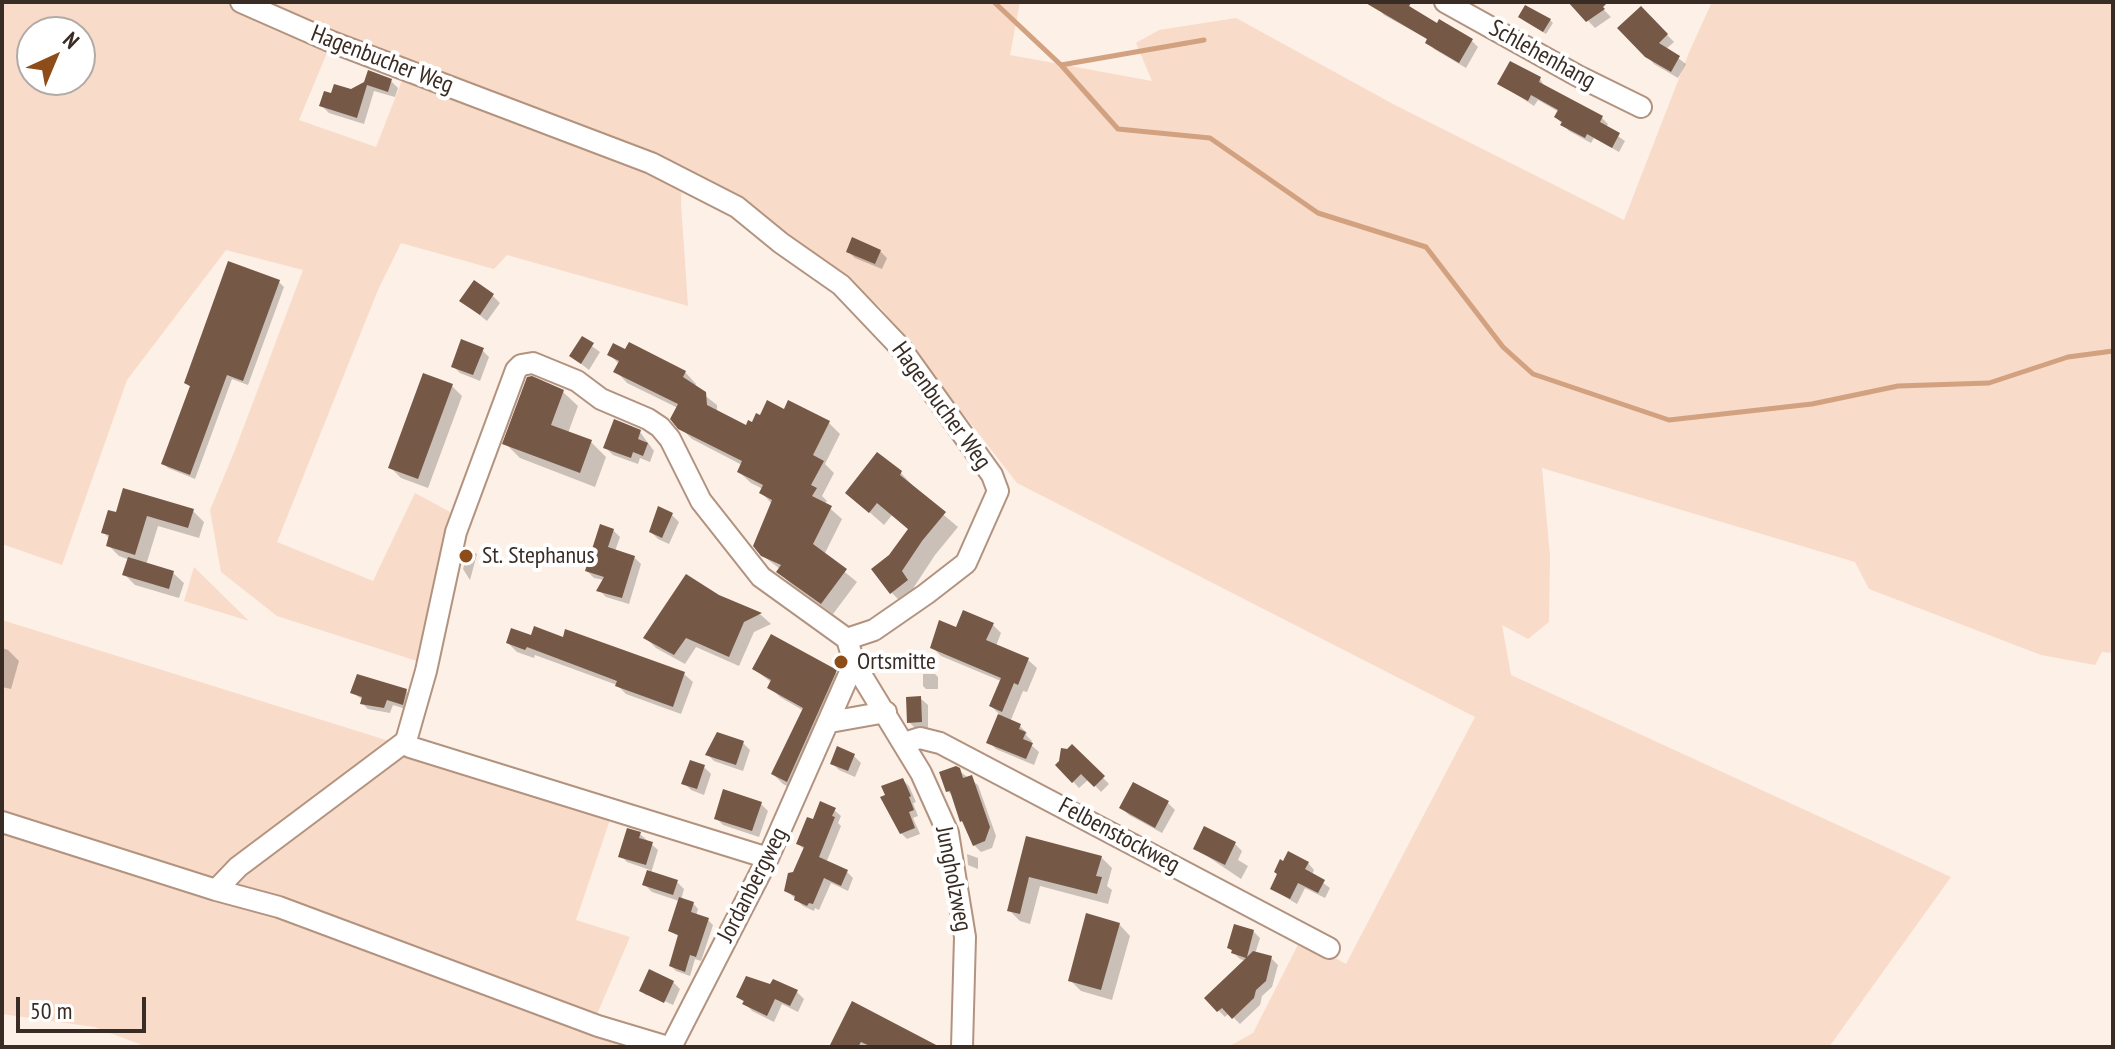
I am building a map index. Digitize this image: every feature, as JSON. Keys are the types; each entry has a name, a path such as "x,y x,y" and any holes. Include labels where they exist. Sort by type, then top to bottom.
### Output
{"street":[{"name":"Hagenbucher Weg","path":"241,2 332,42 651,163 737,207 851,295 900,347 992,475 998,491 966,563 874,630 847,639"},
{"name":"Schlehenhang","path":"1445,2 1578,76 1641,107"},
{"path":"216,890 238,867 406,741 426,671 456,532 516,370 526,362 577,381 601,399 660,427 670,439 701,501 761,577 847,639"},
{"name":"Jungholzweg","path":"847,639 854,663 921,773 948,833 965,937 962,1047"},
{"name":"Jordanbergweg","path":"670,1047 768,858 854,663"},
{"path":"830,722 886,712"},
{"name":"Felbenstockweg","path":"904,743 920,738 940,743 1329,948"},
{"path":"406,741 410,747 768,858"},
{"path":"2,822 279,907 598,1026 670,1047"}],"shaded area":[{"path":"2,2 1020,2 1010,55 1152,81 1136,43 1159,30 1236,18 1393,104 1624,220 1690,50 1712,2 2113,2 2113,653 2102,652 2095,665 2041,655 1869,589 1855,562 1542,468 1550,556 1549,622 1528,639 1502,625 1511,675 1951,877 1829,1047 1228,1047 1253,1033 1301,939 1346,964 1475,717 1017,483 881,308 820,259 682,173 688,306 507,255 494,269 401,243 378,290 277,542 373,581 415,493 450,512 417,661 277,616 221,572 210,510 303,270 226,250 127,380 62,565 2,544","holes":["329,48 403,78 376,147 299,120"]},
{"path":"194,567 249,621 184,601"},
{"path":"2,620 613,811 576,920 630,937 592,1026 647,1047 147,1047 94,1027 2,1014"}],"building":[{"path":"1364,2 1412,2 1409,6 1473,39 1459,63 1425,43 1427,39"},
{"path":"1568,2 1608,2 1603,7 1605,9 1586,22"},
{"path":"1525,5 1551,19 1543,32 1518,17"},
{"path":"1641,6 1668,34 1659,43 1680,56 1671,72 1645,57 1617,28"},
{"path":"1510,61 1541,77 1539,82 1603,116 1600,122 1620,133 1612,148 1587,134 1585,138 1560,125 1562,122 1554,117 1558,110 1531,95 1528,101 1497,84"},
{"path":"368,70 392,79 388,92 367,85 357,118 319,106 324,91 331,93 334,84 351,89 364,82"},
{"path":"852,237 881,250 875,264 846,252"},
{"path":"228,261 280,280 243,381 227,375 190,475 161,464 190,386 184,383"},
{"path":"474,280 494,294 480,315 459,301"},
{"path":"582,336 594,343 581,364 569,356"},
{"path":"461,339 484,348 473,375 451,367"},
{"path":"629,342 686,371 683,377 706,392 707,405 746,425 748,420 752,422 756,413 760,415 767,400 784,409 788,400 830,421 813,455 824,461 811,485 817,488 812,496 832,506 813,544 847,569 821,604 776,572 781,565 761,556 753,546 772,500 759,493 763,485 737,472 742,461 678,429 670,419 678,404 613,372 619,361 607,355 613,343 625,349"},
{"path":"423,373 453,384 418,479 388,468"},
{"path":"532,376 564,390 551,425 592,440 580,473 502,444 527,377"},
{"path":"614,419 641,430 638,439 648,443 643,456 633,452 631,458 603,448"},
{"path":"877,452 946,512 902,571 908,580 890,594 871,569 889,555 908,529 877,503 869,513 845,493"},
{"path":"123,488 194,509 188,528 147,516 135,555 106,546 109,535 101,533 108,510 116,512"},
{"path":"658,506 673,513 662,538 649,532"},
{"path":"600,524 614,529 608,547 635,556 622,598 596,591 604,577 585,571"},
{"path":"128,557 174,571 169,589 122,575"},
{"path":"686,574 719,595 762,613 744,622 729,657 686,638 674,655 643,638"},
{"path":"963,610 994,623 986,640 1029,658 1002,712 989,706 1001,678 930,648 939,620 956,627"},
{"path":"534,626 563,637 565,629 685,672 673,707 615,686 617,681 527,647 525,650 506,643 511,628 531,635"},
{"path":"771,634 837,670 787,782 771,774 803,708 767,688 771,680 752,669"},
{"path":"357,674 407,689 403,705 387,700 384,708 360,704 362,697 350,693"},
{"path":"921,696 922,722 907,723 906,697"},
{"path":"998,714 1021,724 1019,729 1026,732 1023,739 1033,743 1026,759 986,743"},
{"path":"717,732 744,741 736,765 705,755"},
{"path":"1072,744 1105,776 1094,787 1081,774 1072,783 1055,765 1059,761 1061,748 1067,749"},
{"path":"837,746 855,754 848,771 830,764"},
{"path":"690,760 705,765 697,789 681,784"},
{"path":"956,766 960,768 963,778 972,775 990,827 985,841 973,846 939,772"},
{"path":"903,778 911,796 914,810 909,812 915,828 900,834 880,797 885,795 881,786"},
{"path":"1133,782 1169,801 1155,828 1119,808"},
{"path":"723,789 762,802 752,831 714,819"},
{"path":"820,801 836,808 819,857 848,870 841,886 824,878 813,904 807,906 784,891 788,873 793,872 804,847 796,844 807,817 813,819"},
{"path":"1204,826 1236,842 1225,865 1193,849"},
{"path":"627,828 641,832 639,838 653,842 646,865 618,857"},
{"path":"1026,836 1102,856 1096,876 1102,877 1097,894 1029,877 1020,914 1007,911"},
{"path":"1288,851 1309,862 1305,869 1325,880 1318,893 1298,883 1290,899 1270,889 1280,859 1283,861"},
{"path":"647,870 678,880 673,895 642,885"},
{"path":"679,897 694,902 691,912 709,918 696,957 690,955 685,972 669,966 678,935 668,931"},
{"path":"1086,913 1120,923 1101,990 1068,981"},
{"path":"1234,924 1254,930 1247,957 1253,951 1272,956 1266,981 1232,1019 1222,1008 1217,1012 1204,998 1246,958 1231,953 1232,950 1227,948"},
{"path":"649,969 674,981 664,1003 639,991"},
{"path":"746,976 770,984 773,979 798,990 790,1006 775,999 767,1016 742,1004 744,1001 736,997"},
{"path":"852,1001 940,1047 872,1047 861,1042 858,1047 829,1047"}],"waterway":[{"path":"994,2 1061,65 1204,40"},
{"path":"1061,65 1118,129 1210,138 1318,213 1426,247 1503,347 1533,374 1669,420 1812,404 1898,386 1989,383 2068,357 2113,351"}],"place":[{"name":"St. Stephanus","path":"466,556"},
{"name":"Ortsmitte","path":"841,662"}]}
